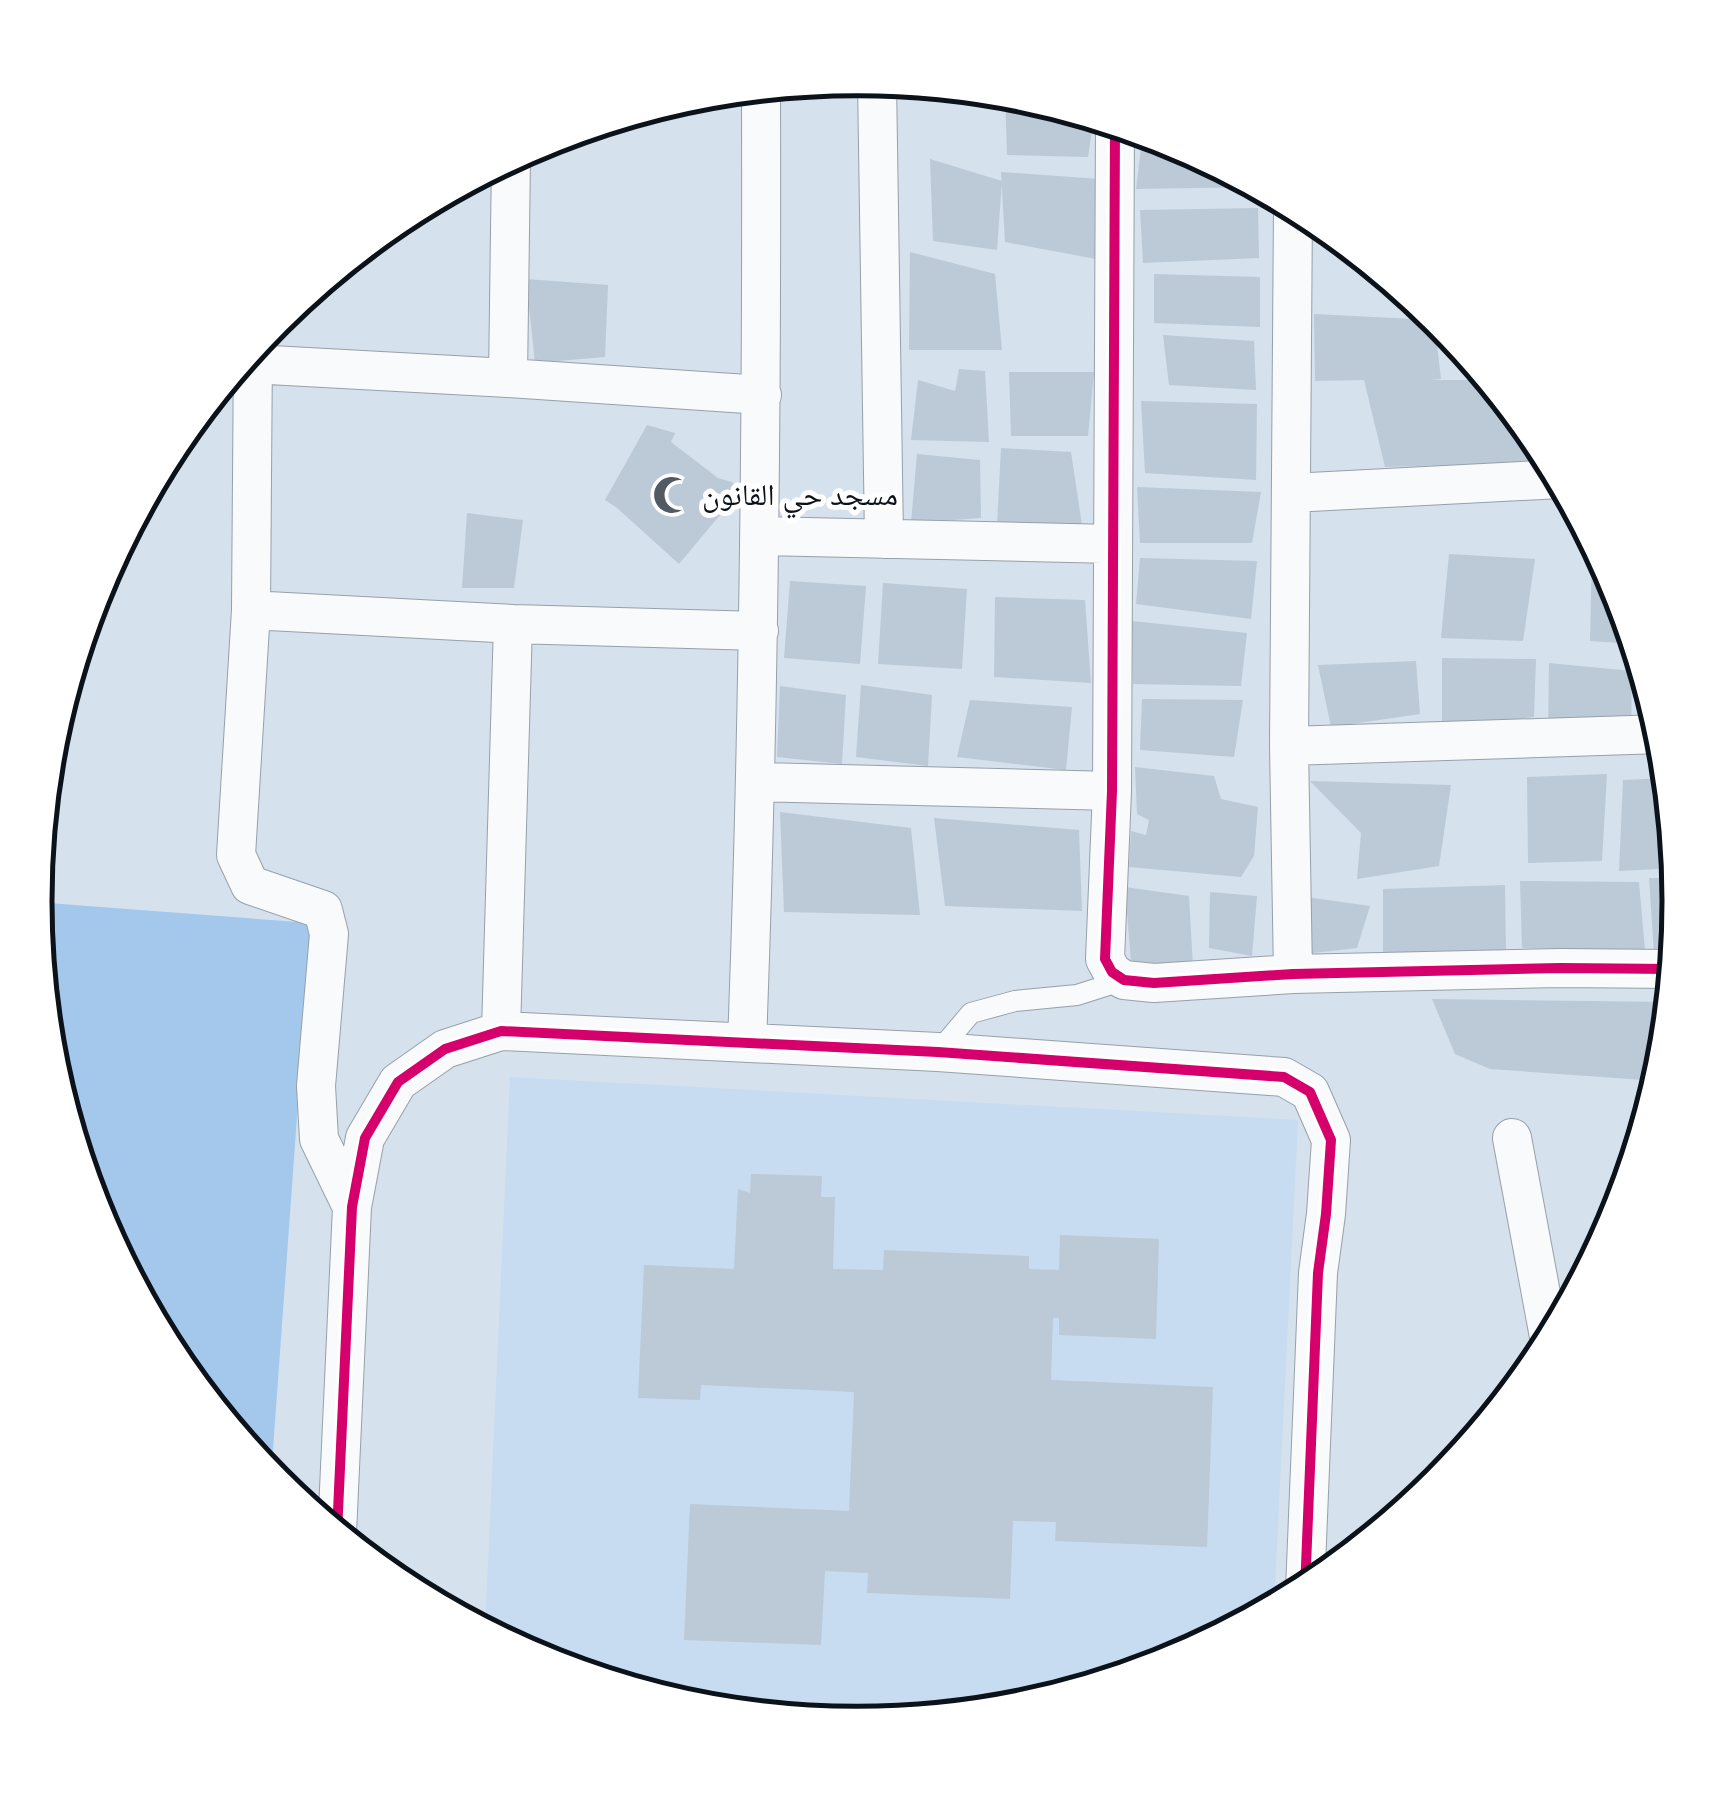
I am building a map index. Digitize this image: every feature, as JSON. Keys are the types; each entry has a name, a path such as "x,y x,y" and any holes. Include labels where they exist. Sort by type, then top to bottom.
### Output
{"street":[{"path":"878,97 884,539"},
{"path":"747,1043 761,536 760,102"},
{"path":"1115,139 1112,790 1105,959 1112,972 1124,980 1154,984 1293,974 1660,969"},
{"path":"508,378 512,174"},
{"path":"1293,224 1289,746 1293,974"},
{"path":"264,357 762,395"},
{"path":"253,369 250,610 236,855 250,885 322,910 328,934 316,1086 319,1140 352,1207"},
{"path":"1291,493 1543,480"},
{"path":"761,536 1113,544"},
{"path":"250,610 513,624 759,631"},
{"path":"501,1031 513,624"},
{"path":"1289,746 1645,735"},
{"path":"756,782 1112,790"},
{"path":"338,1515 352,1207 365,1138 398,1082 446,1049 501,1031 938,1052 1284,1078 1310,1092 1331,1140 1318,1273 1306,1569"},
{"path":"1512,1138 1546,1319"}],"lane":[{"path":"938,1052 971,1013 1016,1001 1077,995 1124,980"}],"shaded area":[{"path":"52,903 311,923 273,1454 188,1348 160,1303 114,1209 95,1160 68,1058 59,1006"},
{"path":"510,1077 1298,1120 1275,1589 1260,1598 1166,1645 1066,1679 963,1699 858,1706 752,1699 649,1679 549,1645 486,1615"}],"building":[{"path":"1006,110 1092,131 1088,157 1007,155"},
{"path":"1141,148 1230,187 1136,189"},
{"path":"930,159 1002,181 997,250 933,241"},
{"path":"1001,172 1100,179 1101,260 1005,242"},
{"path":"1258,208 1259,258 1143,263 1140,210"},
{"path":"910,252 995,274 1002,350 909,350"},
{"path":"1154,274 1260,277 1260,327 1154,323"},
{"path":"526,279 608,285 605,357 535,363"},
{"path":"1314,314 1413,319 1437,342 1441,379 1429,380 1471,380 1532,463 1385,467 1364,380 1315,381"},
{"path":"1163,335 1254,341 1256,390 1169,385"},
{"path":"959,369 985,371 989,442 911,440 918,380 955,391"},
{"path":"1009,372 1094,372 1088,436 1011,436"},
{"path":"1141,401 1257,404 1256,480 1145,473"},
{"name":"مسجد حي القانون","path":"647,425 675,433 671,442 740,491 679,564 605,500"},
{"path":"1001,448 1071,452 1082,525 997,525"},
{"path":"917,454 980,460 981,518 911,523"},
{"path":"1137,487 1261,492 1252,543 1140,543"},
{"path":"467,513 523,520 514,588 462,588"},
{"path":"1449,554 1535,559 1523,641 1441,638"},
{"path":"1140,558 1257,561 1251,619 1136,604"},
{"path":"1592,572 1620,643 1590,641"},
{"path":"790,581 866,586 860,664 784,658"},
{"path":"883,583 967,589 962,669 878,664"},
{"path":"995,597 1085,600 1091,683 994,677"},
{"path":"1132,621 1247,633 1241,686 1133,684"},
{"path":"1442,658 1536,659 1534,717 1442,729"},
{"path":"1416,661 1420,714 1331,727 1318,665"},
{"path":"1549,663 1628,671 1631,735 1548,738"},
{"path":"861,685 932,695 928,766 856,757"},
{"path":"780,686 846,695 842,764 777,757"},
{"path":"1142,699 1243,700 1234,757 1140,750"},
{"path":"970,700 1072,707 1066,770 957,757"},
{"path":"1135,767 1214,776 1221,799 1258,807 1254,856 1241,877 1129,867 1131,831 1146,835 1149,820 1137,814"},
{"path":"1607,774 1602,861 1528,863 1527,777"},
{"path":"1653,779 1661,869 1619,871 1623,780"},
{"path":"1310,781 1451,785 1439,866 1357,879 1361,833"},
{"path":"780,812 911,828 920,915 784,912"},
{"path":"934,818 1079,830 1082,911 945,906"},
{"path":"1649,878 1662,878 1661,954 1654,954"},
{"path":"1520,881 1639,882 1645,950 1522,948"},
{"path":"1505,885 1506,957 1383,953 1383,889"},
{"path":"1125,887 1189,896 1193,966 1131,962"},
{"path":"1210,892 1257,896 1252,956 1209,948"},
{"path":"1306,897 1370,906 1357,948 1304,954"},
{"path":"1432,999 1656,1002 1642,1080 1490,1069 1455,1054"},
{"path":"751,1174 822,1176 821,1197 835,1197 833,1269 883,1270 884,1250 1029,1256 1029,1269 1059,1270 1060,1235 1159,1239 1156,1339 1059,1335 1059,1318 1053,1318 1051,1380 1213,1387 1207,1547 1055,1541 1056,1522 1013,1521 1010,1599 867,1593 868,1573 825,1571 821,1645 684,1640 690,1504 849,1511 854,1392 701,1385 700,1400 638,1398 644,1265 734,1269 738,1189 750,1193"}],"cycle path":[{"path":"1115,139 1112,791 1105,959 1112,972 1124,980 1154,983 1293,974 1660,969"},
{"path":"338,1515 352,1207 365,1138 398,1082 445,1049 501,1031 938,1052 1284,1077 1310,1092 1331,1140 1318,1273 1306,1569"}],"place":[{"name":"مسجد حي القانون","path":"672,495"}]}
